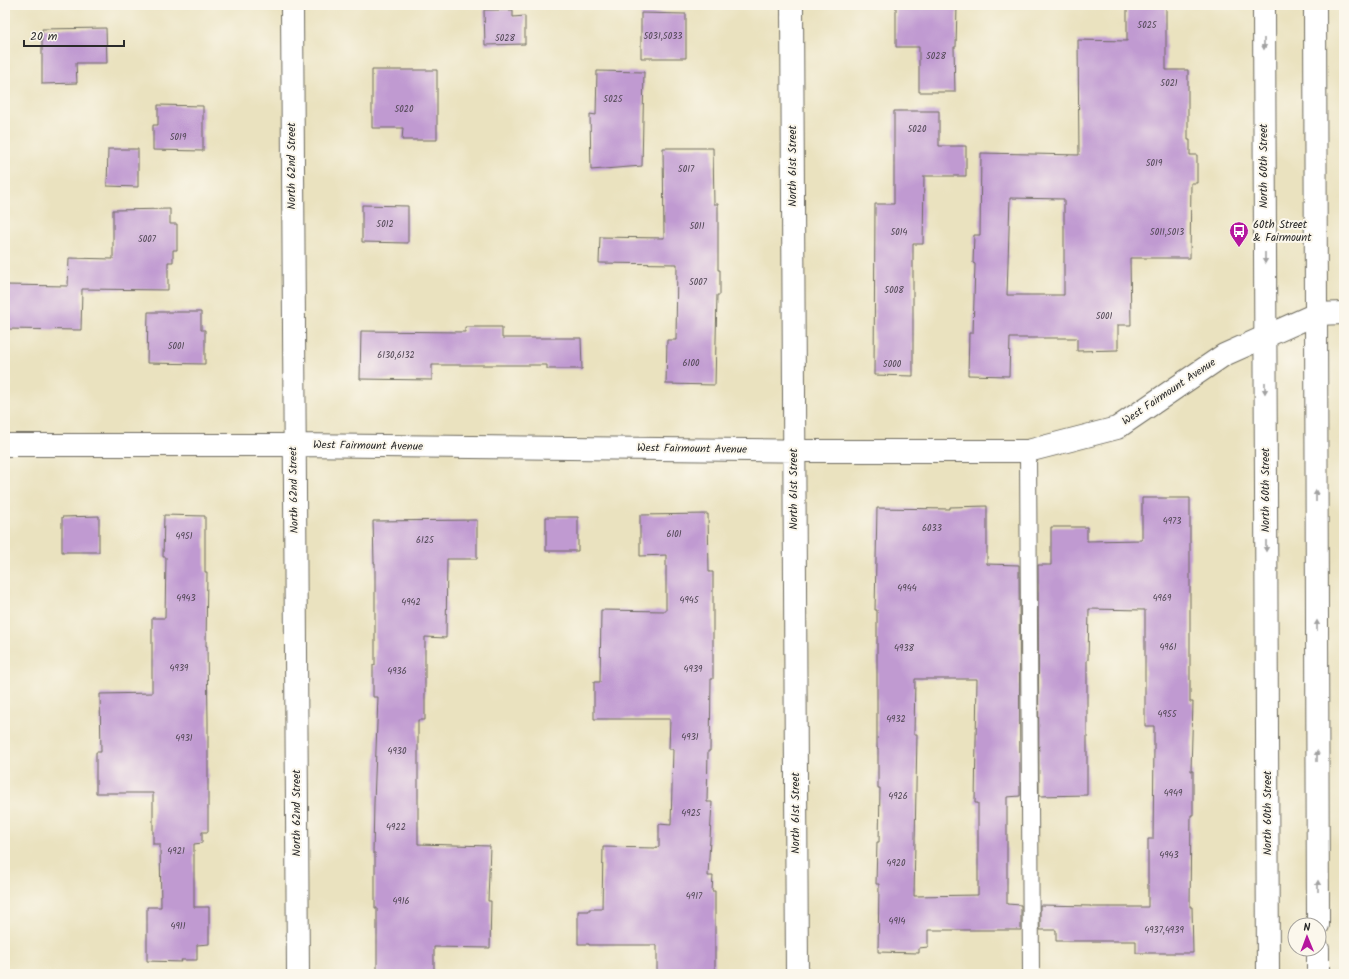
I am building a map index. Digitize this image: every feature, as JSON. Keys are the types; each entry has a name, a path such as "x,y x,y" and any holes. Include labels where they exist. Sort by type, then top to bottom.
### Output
{"street":[{"name":"North 62nd Street","path":"292,5 298,974"},
{"name":"North 61st Street","path":"792,5 797,974"},
{"name":"North 60th Street","path":"1264,5 1268,974"},
{"path":"1316,5 1318,917"},
{"name":"West Fairmount Avenue","path":"5,445 294,445 1028,451 1117,428 1224,355 1316,314 1344,313"},
{"path":"1318,957 1318,974"}],"lane":[{"path":"1028,451 1031,974"}],"building":[{"path":"1127,5 1166,5 1166,70 1188,70 1188,140 1190,140 1190,155 1197,155 1197,183 1191,183 1190,258 1130,258 1131,325 1118,325 1118,350 1077,351 1077,338 1010,338 1009,376 968,375 969,333 973,333 975,264 973,263 974,235 980,235 981,153 1079,155 1078,40 1127,41","holes":["1010,198 1064,199 1064,295 1007,295"]},
{"path":"896,6 957,6 956,47 954,47 955,92 919,92 919,47 896,47"},
{"path":"484,10 513,10 513,17 525,16 525,44 485,45"},
{"path":"641,13 686,14 686,58 641,58"},
{"path":"106,28 107,63 76,63 77,83 42,84 42,29"},
{"path":"372,70 437,70 437,140 402,140 403,128 372,128"},
{"path":"597,71 644,72 642,166 591,170 590,114 596,115"},
{"path":"158,105 203,106 203,151 153,150 153,125 158,125"},
{"path":"894,111 939,111 939,146 966,146 966,176 924,176 923,244 913,244 913,376 874,375 875,204 894,204"},
{"path":"663,148 713,148 714,204 718,204 718,270 720,270 720,295 717,295 715,385 666,384 667,340 676,340 677,264 599,263 600,237 664,238"},
{"path":"108,149 138,149 138,187 107,186"},
{"path":"362,205 408,206 408,243 362,242"},
{"path":"170,209 170,224 177,224 177,250 173,250 173,262 168,262 168,290 82,289 81,330 5,329 5,285 68,286 69,258 113,259 113,210"},
{"path":"148,312 201,312 201,330 205,330 205,364 147,363"},
{"path":"465,327 502,327 502,338 581,338 582,369 547,369 547,365 432,365 432,380 360,379 361,331 465,332"},
{"path":"1142,498 1190,498 1190,702 1193,702 1191,771 1193,771 1193,815 1191,815 1190,907 1192,907 1193,953 1136,953 1136,941 1056,941 1056,930 1040,930 1040,905 1148,907 1148,839 1153,839 1154,726 1145,726 1145,610 1089,609 1087,660 1087,795 1039,796 1038,565 1051,565 1051,527 1087,527 1087,541 1142,540"},
{"path":"987,506 987,564 1019,565 1020,796 1007,797 1007,904 1021,905 1021,930 928,930 928,947 919,948 919,953 878,952 879,884 876,884 877,842 879,842 880,788 878,788 877,748 877,610 875,610 877,508 950,509 950,507","holes":["915,679 977,679 975,803 978,803 978,895 914,896 917,734 914,734"]},
{"path":"708,514 709,572 713,572 713,679 711,679 710,751 708,751 707,802 712,802 708,876 713,876 712,891 715,891 715,974 657,974 657,945 578,944 578,911 602,909 603,847 656,848 659,847 659,824 671,825 673,749 669,749 670,719 594,719 594,682 600,682 601,610 666,611 666,555 640,556 640,515"},
{"path":"164,515 205,516 205,572 207,572 206,646 208,832 202,832 202,843 194,844 194,907 209,907 209,944 197,945 197,960 181,960 182,962 147,961 147,907 161,907 160,844 153,844 153,793 96,793 96,752 101,752 100,694 152,693 152,618 165,618 166,557 163,557"},
{"path":"99,516 99,552 62,552 62,517"},
{"path":"546,517 578,517 578,551 546,551"},
{"path":"477,520 477,559 447,559 446,638 425,637 425,720 418,720 418,844 490,846 488,901 491,901 490,948 434,947 434,974 377,974 377,908 375,908 375,853 373,853 378,697 373,697 373,665 375,665 375,563 373,521"}],"place":[{"name":"60th Street & Fairmount","path":"1239,248"}]}
